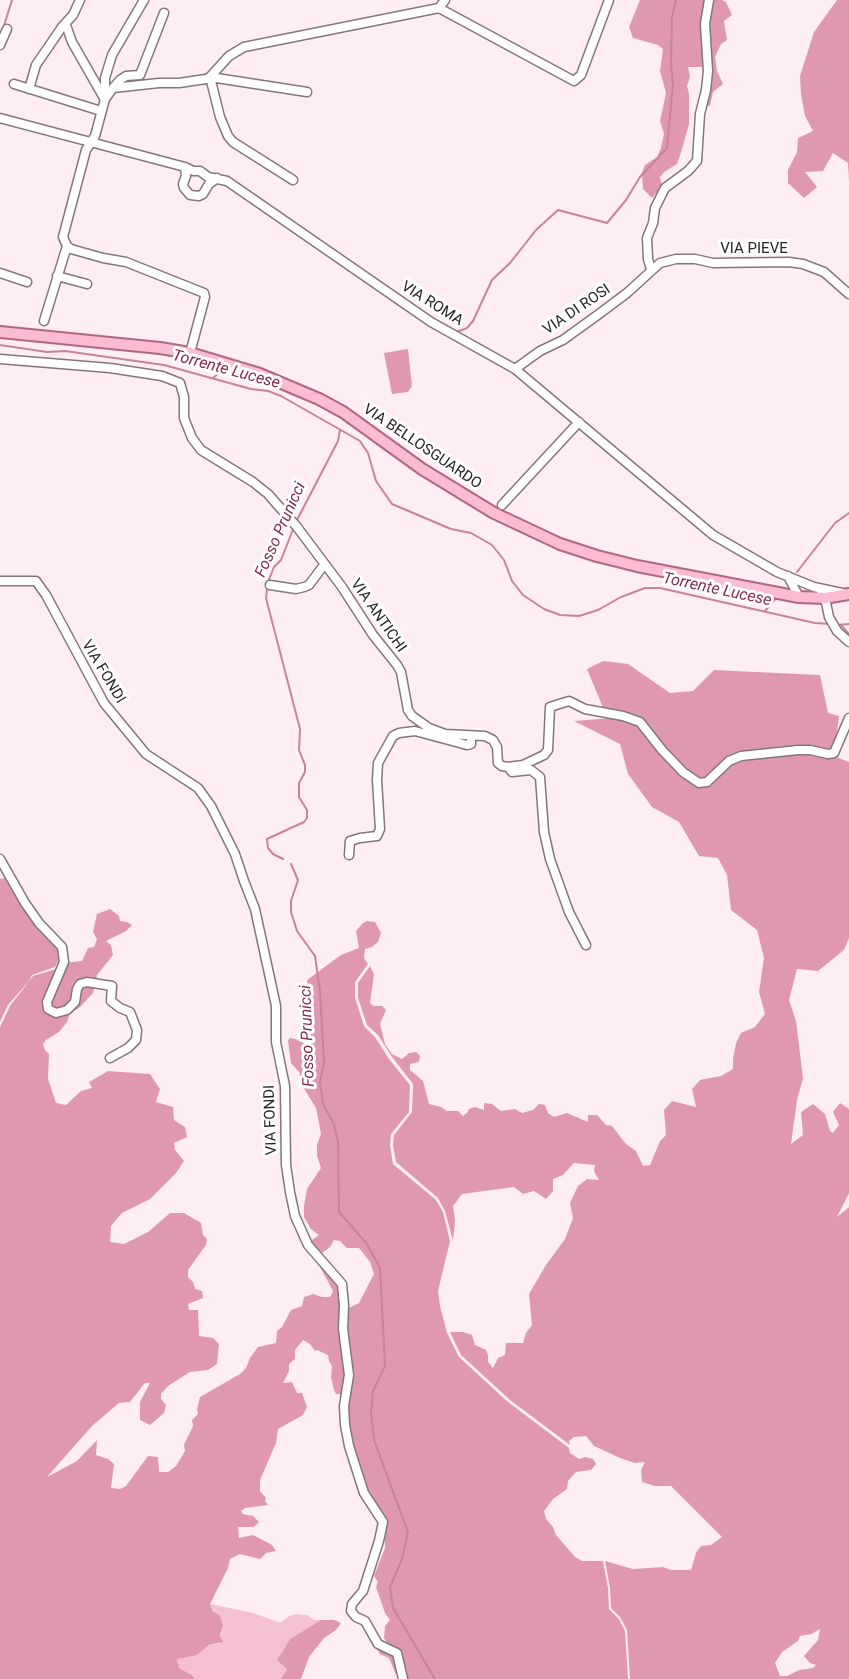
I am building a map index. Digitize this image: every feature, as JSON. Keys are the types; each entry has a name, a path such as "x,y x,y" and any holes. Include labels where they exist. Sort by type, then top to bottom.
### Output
{"main road":[{"name":"VIA BELLOSGUARDO","path":"0,332 160,348 190,353 261,374 320,399 358,422 422,469 494,513 560,544 637,566 802,597 825,598 849,594"}],"street":[{"path":"29,89 36,65 62,27 66,25 80,0"},
{"path":"144,0 112,55 105,78 105,99 102,111 95,136 86,150 63,237 71,249 126,262 204,293 205,297 190,353"},
{"path":"439,8 445,0"},
{"path":"210,77 229,56 244,47 439,8 574,81 581,75 609,0"},
{"path":"651,270 646,238 653,223 655,208 665,188 697,161 700,114 708,71 705,24 709,0"},
{"path":"105,99 120,80 126,76 140,75 164,13"},
{"path":"66,25 72,42 105,99"},
{"path":"0,45 7,29"},
{"path":"113,88 179,83 210,77 308,92"},
{"path":"210,77 220,117 228,136 293,180"},
{"path":"14,84 102,111"},
{"path":"0,118 188,171 200,171 208,180 203,194 190,195 184,188 188,171"},
{"name":"VIA ROMA","path":"208,180 218,178 226,181 431,322 515,369 713,535 793,580 814,587"},
{"path":"44,321 67,246"},
{"name":"VIA PIEVE","path":"651,270 660,263 676,259 695,259 712,263 789,262 803,264 824,273 849,294"},
{"name":"VIA DI ROSI","path":"515,369 590,321 627,293 651,270"},
{"path":"0,273 27,282"},
{"path":"57,276 87,284"},
{"name":"VIA ANTICHI","path":"0,358 110,368 162,376 180,383 184,397 184,418 192,438 201,450 268,494 295,524 373,635 397,665 408,710 412,716 429,728 445,734 485,736 493,740 497,747 498,763 508,767"},
{"path":"502,505 579,422"},
{"path":"270,585 296,589 304,587 309,585 324,565"},
{"name":"VIA FONDI","path":"0,580 36,581 46,595 104,703 146,754 198,788 211,806 235,854 257,918 276,1006 276,1042 285,1086 286,1165 295,1216 308,1245 342,1284 343,1329 349,1375 344,1406 345,1425 364,1493 383,1522 363,1591 352,1604 351,1611 356,1617 365,1621 378,1644 397,1653 403,1679"},
{"path":"781,593 788,591 793,580"},
{"path":"793,580 802,597"},
{"path":"814,587 849,594"},
{"path":"814,587 825,598 829,617 837,631 849,642"},
{"path":"508,767 524,765 548,750 550,706 569,701 585,709 623,716 640,722 683,772 699,783 707,782 729,761 741,756 798,750 834,753 849,718"},
{"path":"349,855 350,841 377,836 380,829 378,763 393,736 415,731 467,745 471,744 471,736"},
{"path":"508,767 512,772 531,770 540,777 544,832 550,859 569,912 585,945"},
{"path":"0,859 39,923 62,947 64,962 47,1002 48,1009 56,1013 67,1010 75,1002 77,988 80,984 87,982 112,986 111,1001 130,1012 137,1030 136,1040 128,1048 110,1058"}],"shaded area":[{"path":"640,0 722,0 726,2 732,15 724,21 727,40 721,44 715,57 717,71 723,84 713,92 710,106 702,106 704,67 688,67 690,77 687,86 689,124 677,164 660,177 662,186 652,198 643,189 642,173 645,165 657,157 661,148 664,134 660,121 666,93 660,71 663,49 658,45 633,38 629,27"},
{"path":"837,0 849,0 849,182 848,163 833,153 823,171 805,172 817,187 804,198 788,183 788,170 797,152 798,138 813,131 805,116 800,76 814,32"},
{"path":"408,349 412,386 408,392 392,394 384,353"},
{"path":"603,661 628,664 670,693 693,691 714,670 820,675 828,713 839,716 834,756 849,762 849,938 844,950 818,971 797,969 789,1000 796,1021 803,1078 797,1100 791,1144 803,1135 801,1112 813,1104 825,1114 830,1131 833,1133 839,1125 833,1112 840,1103 849,1109 849,1193 837,1217 849,1207 849,1679 630,1679 627,1630 620,1617 611,1608 605,1561 633,1569 663,1567 671,1570 691,1570 696,1553 701,1546 711,1545 722,1537 671,1486 655,1486 642,1482 641,1470 645,1462 635,1463 620,1458 594,1446 586,1436 574,1437 569,1441 570,1445 510,1400 461,1355 450,1332 472,1335 475,1345 486,1350 488,1362 493,1368 498,1358 505,1355 506,1343 523,1343 532,1325 529,1294 565,1239 573,1218 570,1203 578,1186 587,1179 599,1180 594,1171 595,1165 574,1163 563,1175 553,1179 553,1191 546,1199 534,1191 523,1194 514,1187 462,1194 453,1206 455,1221 453,1241 445,1211 438,1198 396,1162 394,1135 412,1112 413,1084 378,1035 367,1025 358,998 358,983 370,966 374,974 370,1003 374,1006 382,1006 386,1010 380,1024 385,1044 392,1054 402,1059 409,1053 416,1052 420,1056 419,1062 410,1064 410,1070 423,1081 429,1104 447,1111 458,1111 463,1116 469,1109 475,1107 484,1110 484,1103 492,1104 501,1111 515,1109 522,1113 533,1110 539,1104 545,1105 548,1113 554,1117 567,1113 588,1122 588,1115 597,1115 606,1125 612,1126 626,1144 636,1151 643,1166 650,1165 660,1141 666,1135 664,1110 672,1101 696,1107 692,1089 700,1080 721,1076 733,1069 736,1043 741,1033 755,1027 765,1014 759,992 764,958 757,930 731,910 727,875 718,858 699,856 679,822 652,807 628,774 620,744 574,721 611,718 633,723 604,710 587,669","holes":["820,1629 818,1640 804,1656 810,1663 816,1665 813,1668 780,1676 775,1663 782,1652 798,1641 800,1636"]},
{"path":"6,878 18,900 60,949 61,956 55,967 32,975 8,1005 0,1022 0,879"},
{"path":"110,909 119,916 120,921 132,925 126,931 106,941 111,945 113,955 97,975 93,993 79,1008 70,1013 67,1022 59,1032 43,1044 49,1054 48,1079 56,1103 66,1105 81,1091 92,1088 89,1082 108,1071 150,1074 160,1089 156,1102 173,1107 174,1120 185,1127 187,1137 174,1143 175,1150 184,1161 176,1173 150,1199 122,1213 111,1226 110,1242 124,1244 148,1232 170,1213 184,1213 201,1223 203,1235 207,1239 206,1245 188,1270 188,1277 195,1289 202,1291 203,1298 188,1304 189,1310 198,1310 199,1336 213,1338 219,1344 217,1364 208,1370 190,1372 168,1386 161,1394 161,1399 166,1405 164,1413 150,1425 140,1420 140,1402 150,1383 145,1383 130,1402 119,1403 92,1426 47,1477 77,1461 97,1440 96,1455 114,1464 111,1488 120,1489 126,1486 148,1456 158,1457 159,1472 168,1472 176,1466 185,1451 184,1445 193,1426 192,1420 198,1414 200,1397 240,1374 258,1347 276,1343 277,1331 282,1327 291,1310 302,1306 304,1297 313,1294 330,1297 333,1291 320,1267 326,1261 345,1288 349,1308 359,1303 374,1274 370,1262 359,1248 347,1248 340,1241 334,1240 330,1247 322,1253 313,1246 312,1240 319,1235 311,1229 304,1217 307,1189 321,1168 317,1156 317,1145 321,1134 316,1108 299,1080 300,1073 291,1063 288,1041 290,1038 305,1044 309,1043 309,1039 304,1036 303,1029 308,998 307,980 341,955 359,948 356,931 367,921 375,922 381,933 378,942 365,949 364,958 368,964 355,982 355,998 364,1026 375,1037 410,1085 409,1112 391,1134 390,1145 393,1164 436,1200 443,1212 450,1241 438,1291 447,1333 459,1357 508,1402 569,1448 570,1453 579,1459 585,1457 593,1459 596,1464 591,1470 576,1472 568,1481 567,1489 553,1499 544,1511 556,1535 575,1557 582,1561 603,1561 609,1609 619,1619 625,1631 628,1679 406,1679 405,1672 396,1675 389,1658 380,1654 372,1640 387,1643 384,1638 385,1626 390,1620 385,1613 376,1587 378,1582 374,1576 385,1548 385,1515 366,1491 360,1465 357,1461 350,1461 347,1455 343,1439 342,1394 336,1394 334,1390 331,1377 332,1366 328,1355 315,1351 303,1340 295,1350 295,1359 289,1364 289,1371 283,1383 292,1382 297,1393 302,1393 307,1407 303,1415 278,1429 276,1443 260,1480 260,1491 268,1505 245,1508 241,1511 243,1514 253,1516 259,1522 254,1527 238,1527 239,1538 253,1535 272,1545 276,1551 266,1553 260,1559 240,1554 230,1559 228,1568 210,1604 213,1611 220,1616 223,1626 220,1635 223,1642 209,1645 197,1655 177,1659 179,1668 195,1679 0,1679 0,1027 10,1006 33,976 56,969 64,963 82,961 88,948 94,947 97,939 93,932 97,914"},
{"path":"210,1604 253,1613 281,1623 289,1616 296,1614 321,1620 290,1639 281,1653 287,1669 281,1679 195,1679 179,1668 177,1658 197,1655 209,1645 219,1644 223,1626"},
{"path":"321,1620 334,1620 341,1623 336,1630 324,1638 309,1657 301,1679 281,1679 287,1669 277,1660 290,1639"}],"waterway":[{"path":"3,29 12,0"},
{"path":"456,332 467,328 473,321 492,280 510,263 536,230 558,210 607,223 626,200 640,177 667,148 673,84 672,17 676,0"},
{"name":"Torrente Lucese","path":"0,345 47,352 65,351 164,365 281,396 360,441 368,453 376,481 392,504 451,529 471,533 492,545 504,560 512,581 523,595 544,609 560,615 579,616 598,610 621,597 645,588 660,588 815,623 831,624"},
{"name":"Torrente Lucese","path":"213,378 219,373"},
{"name":"Fosso Prunicci","path":"296,522 338,441 340,430"},
{"path":"797,572 835,523 849,513"},
{"name":"Fosso Prunicci","path":"283,859 273,854 268,848 267,839 304,822 307,818 307,810 299,797 299,783 305,772 305,765 299,750 300,729 266,598 268,582 274,567 281,560 294,527"},
{"path":"765,611 777,597"},
{"name":"Torrente Lucese","path":"837,625 849,624"},
{"path":"841,625 849,634"},
{"name":"Fosso Prunicci","path":"291,864 298,880 291,901 291,912 297,931 315,956 320,991 324,1062 320,1082 323,1104 334,1124 338,1142 339,1212 367,1244 380,1268 385,1366 373,1391 371,1413 374,1440 408,1532 402,1559 390,1587 393,1608 435,1679"}]}
